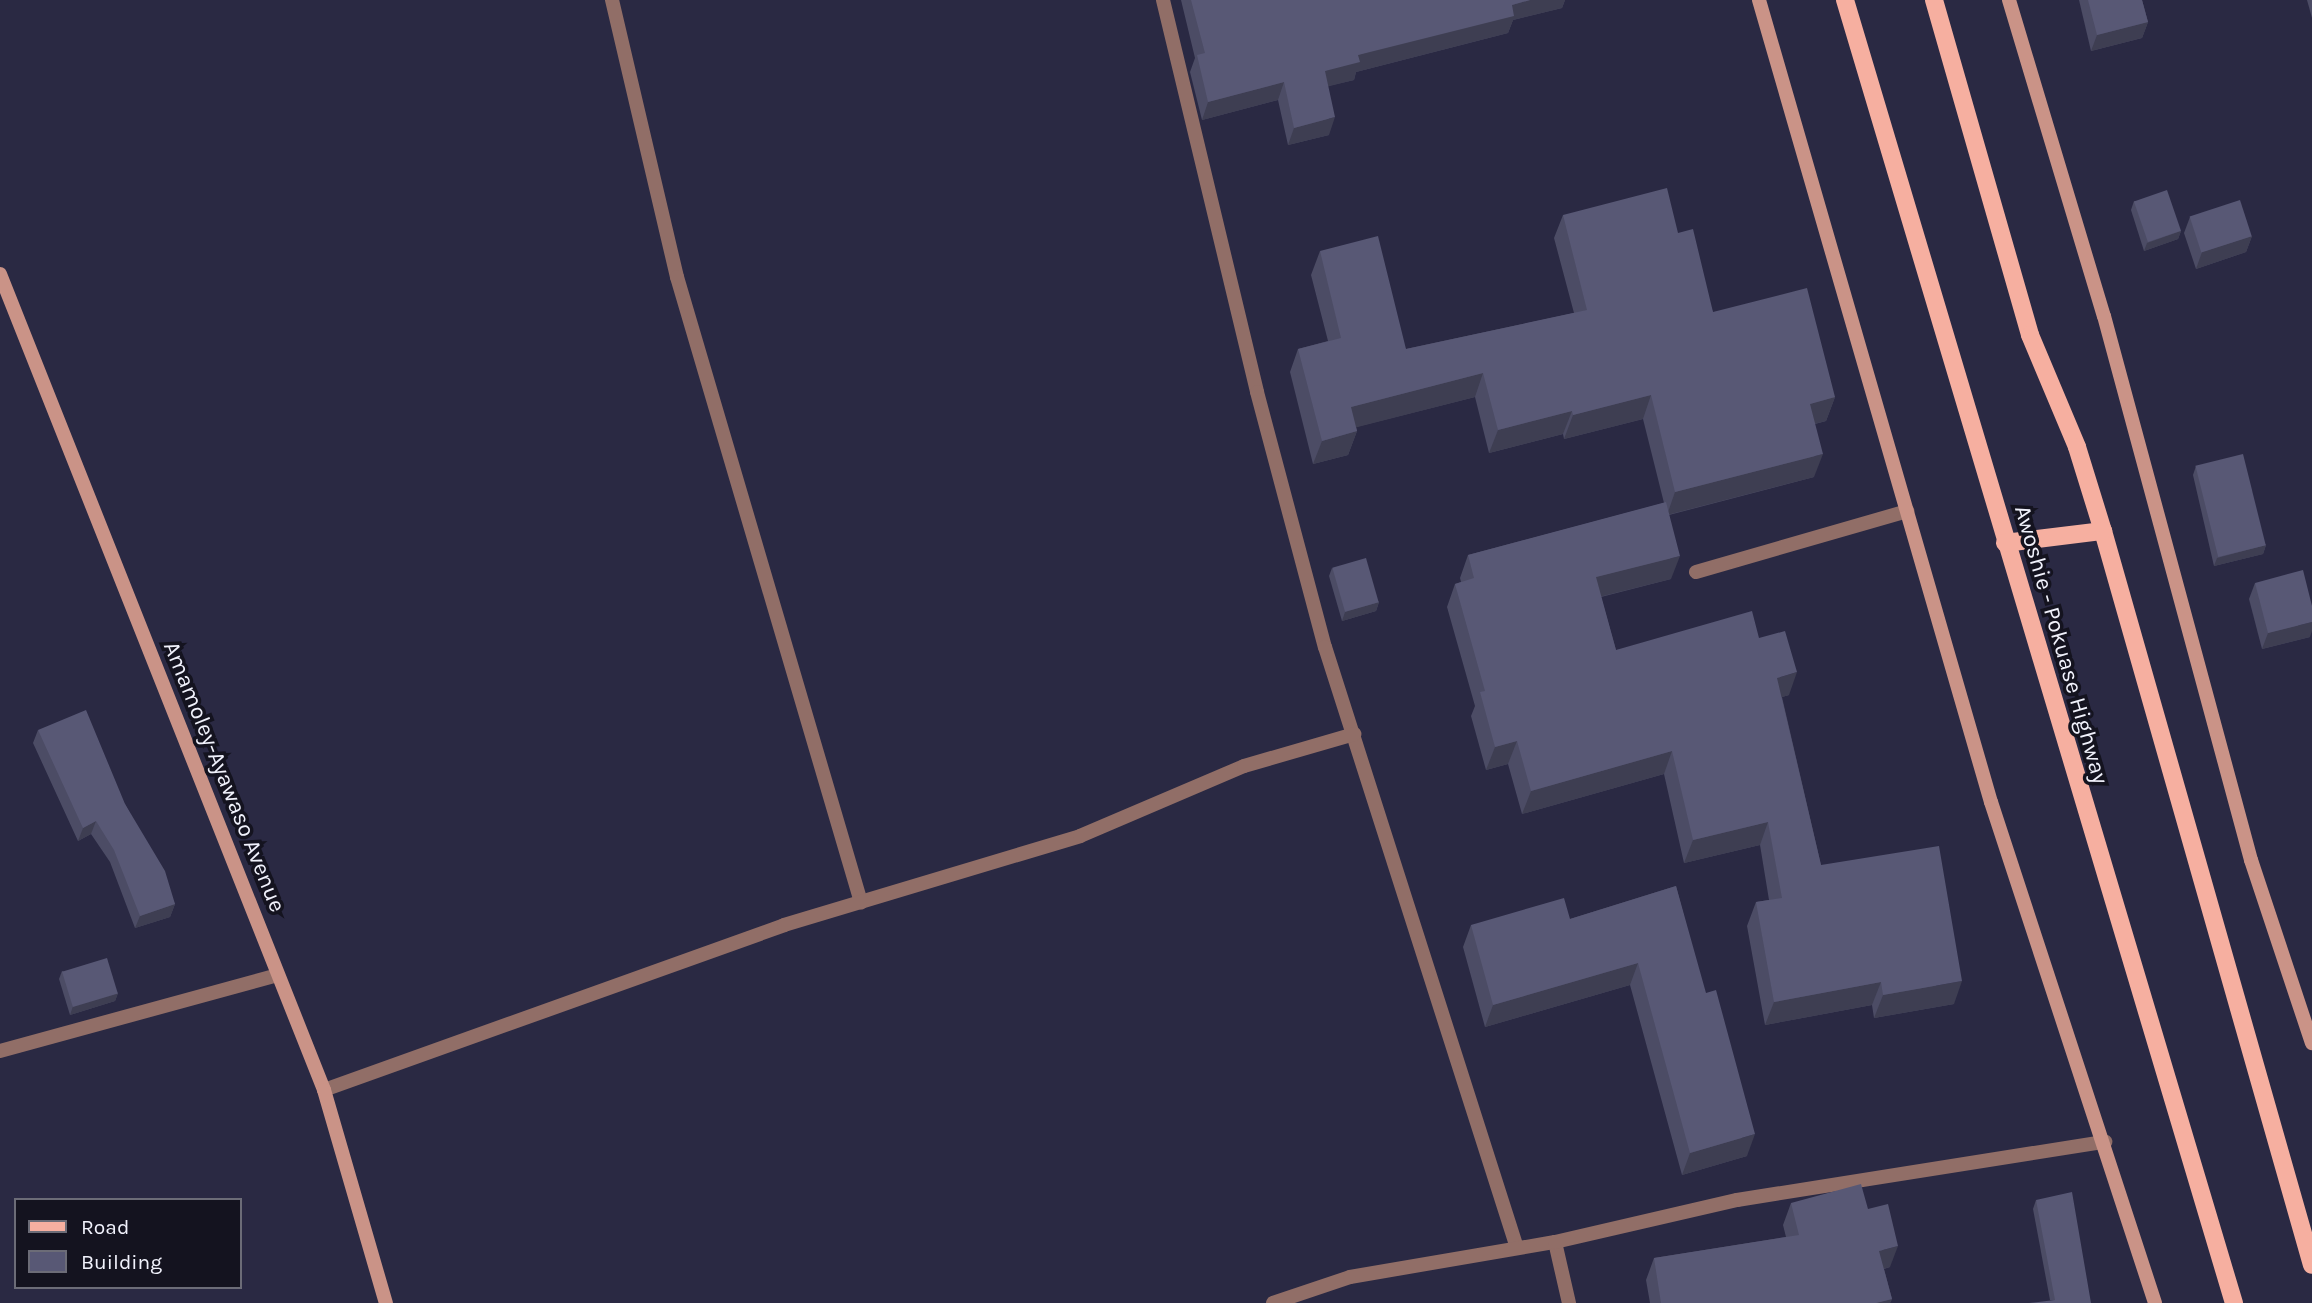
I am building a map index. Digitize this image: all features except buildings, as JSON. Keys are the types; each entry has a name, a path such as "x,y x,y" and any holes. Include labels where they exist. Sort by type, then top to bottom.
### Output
{"main road":[{"name":"Awoshie - Pokuase Highway","path":"1845,0 2234,1303"},
{"path":"1934,0 2030,335 2077,447 2312,1265"},
{"path":"2005,543 2102,531"}],"street":[{"path":"612,0 677,277 861,902"},
{"path":"1163,0 1257,392 1354,734 1517,1248"},
{"path":"1759,0 1992,802 2105,1142 2155,1303"},
{"path":"2009,0 2104,316 2251,860 2312,1043"},
{"name":"Amamoley-Ayawaso Avenue","path":"0,274 324,1090 386,1303"},
{"path":"1696,572 1907,511"},
{"path":"324,1090 784,925 1080,836 1244,766 1354,734"},
{"path":"0,1051 278,975"},
{"path":"1273,1303 1350,1277 1555,1242 1737,1200 2105,1142"},
{"path":"1555,1242 1569,1303"}]}
